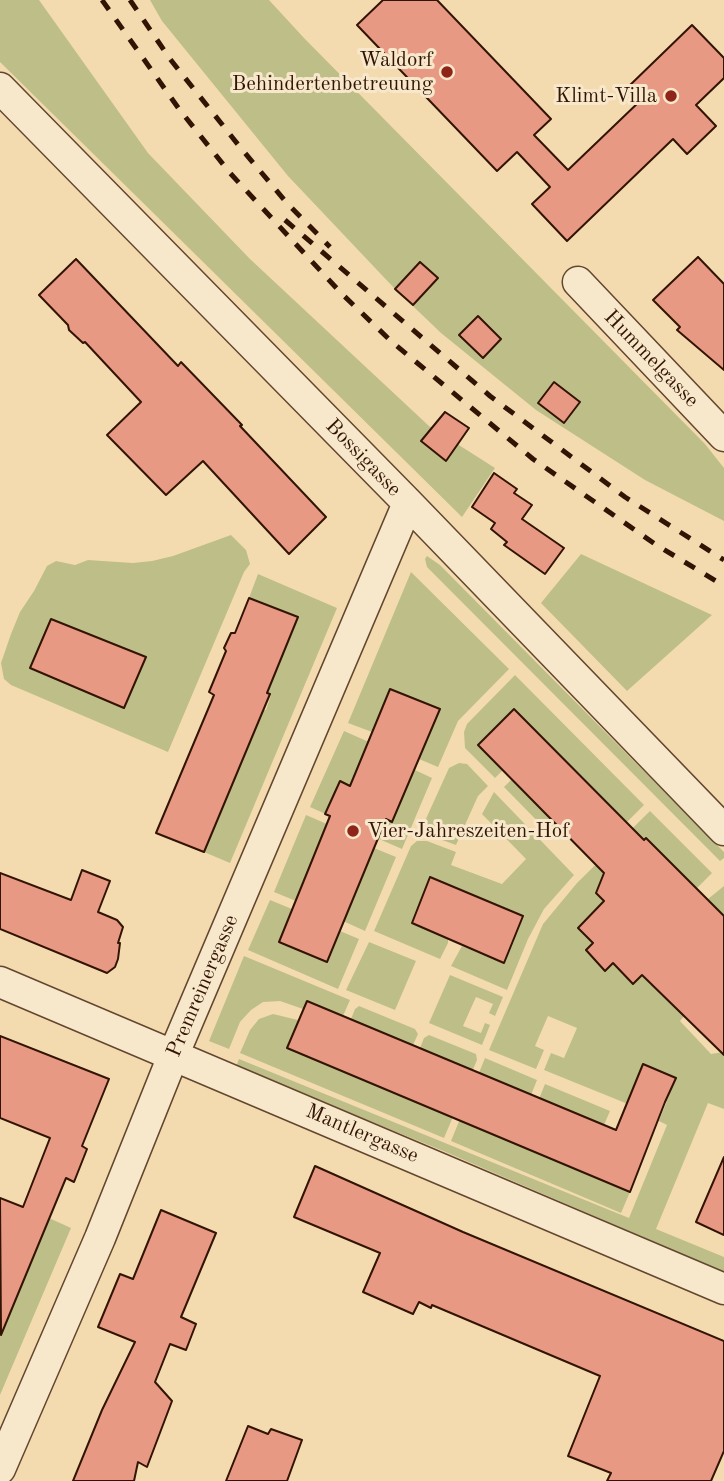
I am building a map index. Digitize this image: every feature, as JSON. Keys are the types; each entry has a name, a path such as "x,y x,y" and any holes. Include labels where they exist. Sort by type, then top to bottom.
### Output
{"street":[{"name":"Bossigasse","path":"0,88 408,503 724,831"},
{"name":"Hummelgasse","path":"578,282 724,436"},
{"name":"Premreinergasse","path":"0,1469 100,1238 173,1056 408,503"},
{"name":"Mantlergasse","path":"0,982 724,1289"}],"green space":[{"path":"0,0 39,0 148,153 250,259 429,426 495,468 462,517 0,62"},
{"path":"150,0 269,0 705,444 724,468 724,521 645,480 536,410 441,333 395,289 288,176 162,21"},
{"path":"231,535 246,550 250,564 244,572 168,752 11,685 4,679 1,663 11,634 20,612 47,566 56,561 75,565 88,560 133,563 152,561"},
{"path":"581,554 712,615 627,691 541,603"},
{"path":"427,556 440,565 724,852 724,858 720,861 427,567"},
{"path":"411,572 509,669 458,721 438,767 419,759 439,709 390,689 372,732 348,723"},
{"path":"258,574 337,608 230,863 204,852 263,710 266,710 271,695 267,693 298,617 249,598"},
{"path":"515,675 644,805 627,822 515,709 478,745 503,770 495,778 465,748 464,732 467,724"},
{"path":"344,731 369,742 350,786 344,783 330,816 310,807"},
{"path":"459,763 467,764 488,786 478,796 456,845 420,832 449,768"},
{"path":"415,770 432,778 402,849 379,839 387,819 392,821"},
{"path":"512,779 559,827 551,835 504,787"},
{"path":"494,792 574,875 544,909 507,990 451,966 462,946 504,963 523,916 430,877 412,923 448,938 440,959 374,931 411,846 417,841 427,841 456,852 451,865 502,884 526,859 482,814"},
{"path":"650,811 712,873 697,888 646,838 600,884 596,893 604,901 578,928 593,943 586,950 605,971 613,963 634,984 712,904 708,899 724,886 724,923 669,1001 684,1016 680,1021 711,1054 724,1052 724,1109 708,1103 656,1229 724,1257 724,1272 441,1150 236,1067 239,1059 629,1218 667,1125 659,1121 676,1078 643,1064 633,1088 656,1098 650,1113 544,1070 551,1053 564,1058 577,1028 548,1016 535,1046 544,1050 536,1069 489,1050 543,924 577,883"},
{"path":"306,815 327,824 296,901 274,892"},
{"path":"374,848 396,857 365,931 343,921"},
{"path":"270,900 292,909 279,942 327,962 340,931 359,939 338,989 248,950"},
{"path":"369,942 416,961 395,1010 346,990"},
{"path":"244,956 350,1000 343,1016 307,1001 303,1009 280,1001 263,1002 240,1022 229,1049 209,1041"},
{"path":"450,975 503,997 495,1016 489,1013 493,1004 476,997 463,1026 481,1033 485,1023 490,1025 482,1045 429,1023"},
{"path":"359,1006 415,1029 418,1034 413,1045 351,1019"},
{"path":"273,1014 298,1020 288,1048 437,1110 456,1063 420,1048 424,1038 429,1035 476,1054 477,1060 444,1138 240,1053 250,1030 259,1019"},
{"path":"485,1058 537,1080 531,1095 497,1081 478,1128 630,1192 621,1213 451,1141"},
{"path":"545,1084 610,1111 604,1125 539,1099"},
{"path":"49,1218 71,1228 0,1395 0,1335"}],"building":[{"path":"383,0 437,0 551,119 534,135 568,170 641,100 628,87 692,25 724,58 724,78 696,105 716,126 687,154 673,139 567,241 532,204 550,187 517,152 497,171 357,25"},
{"path":"698,257 724,284 724,370 677,330 680,327 653,300"},
{"path":"76,259 178,366 181,362 326,517 289,554 203,461 166,495 107,435 141,402 85,342 69,330 68,325 39,295"},
{"path":"420,262 438,278 413,305 395,289"},
{"path":"478,316 501,339 483,358 459,335"},
{"path":"554,382 580,402 564,423 538,403"},
{"path":"445,412 469,428 446,461 421,441"},
{"path":"494,473 517,489 514,493 532,505 522,519 564,548 545,574 504,545 507,542 491,529 495,523 472,507"},
{"path":"249,598 298,617 267,693 270,694 204,852 156,833 214,695 209,692 226,651 224,648 231,633 235,633"},
{"path":"51,619 146,657 124,708 30,668"},
{"name":"Vier-Jahreszeiten-Hof","path":"390,689 440,709 392,822 386,819 327,962 279,942 330,816 325,814 340,781 350,786"},
{"path":"514,709 724,916 724,1055 642,975 633,984 613,963 605,971 586,950 593,943 578,928 604,901 596,893 604,873 478,745"},
{"path":"82,870 110,881 98,912 117,920 123,927 118,943 118,959 115,967 107,973 0,929 0,873 71,900"},
{"name":"Vier-Jahreszeiten-Hof","path":"430,877 523,916 504,963 412,923"},
{"path":"307,1001 616,1130 643,1064 676,1078 630,1192 287,1048"},
{"path":"0,1036 109,1079 82,1146 87,1149 74,1182 66,1178 1,1335 0,1198 23,1207 50,1138 0,1118"},
{"path":"724,1157 724,1235 696,1222"},
{"path":"315,1166 463,1232 724,1341 724,1451 711,1481 607,1481 611,1473 568,1456 600,1376 432,1305 431,1308 419,1302 413,1314 363,1292 380,1253 294,1217"},
{"path":"161,1210 216,1233 181,1317 196,1324 186,1350 170,1344 155,1382 172,1401 147,1467 138,1462 134,1481 73,1481 102,1410 135,1342 98,1327 120,1274 133,1279"},
{"path":"248,1426 268,1434 271,1429 302,1440 287,1481 226,1481"}],"railway":[{"path":"102,0 179,109 230,173 341,293 392,342 533,459 655,544 724,586"},
{"path":"130,0 170,59 240,147 286,202 330,247"},
{"path":"285,220 490,396 625,497 724,560"}],"place":[{"name":"Waldorf Behindertenbetreuung","path":"447,72"},
{"name":"Klimt-Villa","path":"671,96"},
{"name":"Vier-Jahreszeiten-Hof","path":"353,831"}]}
